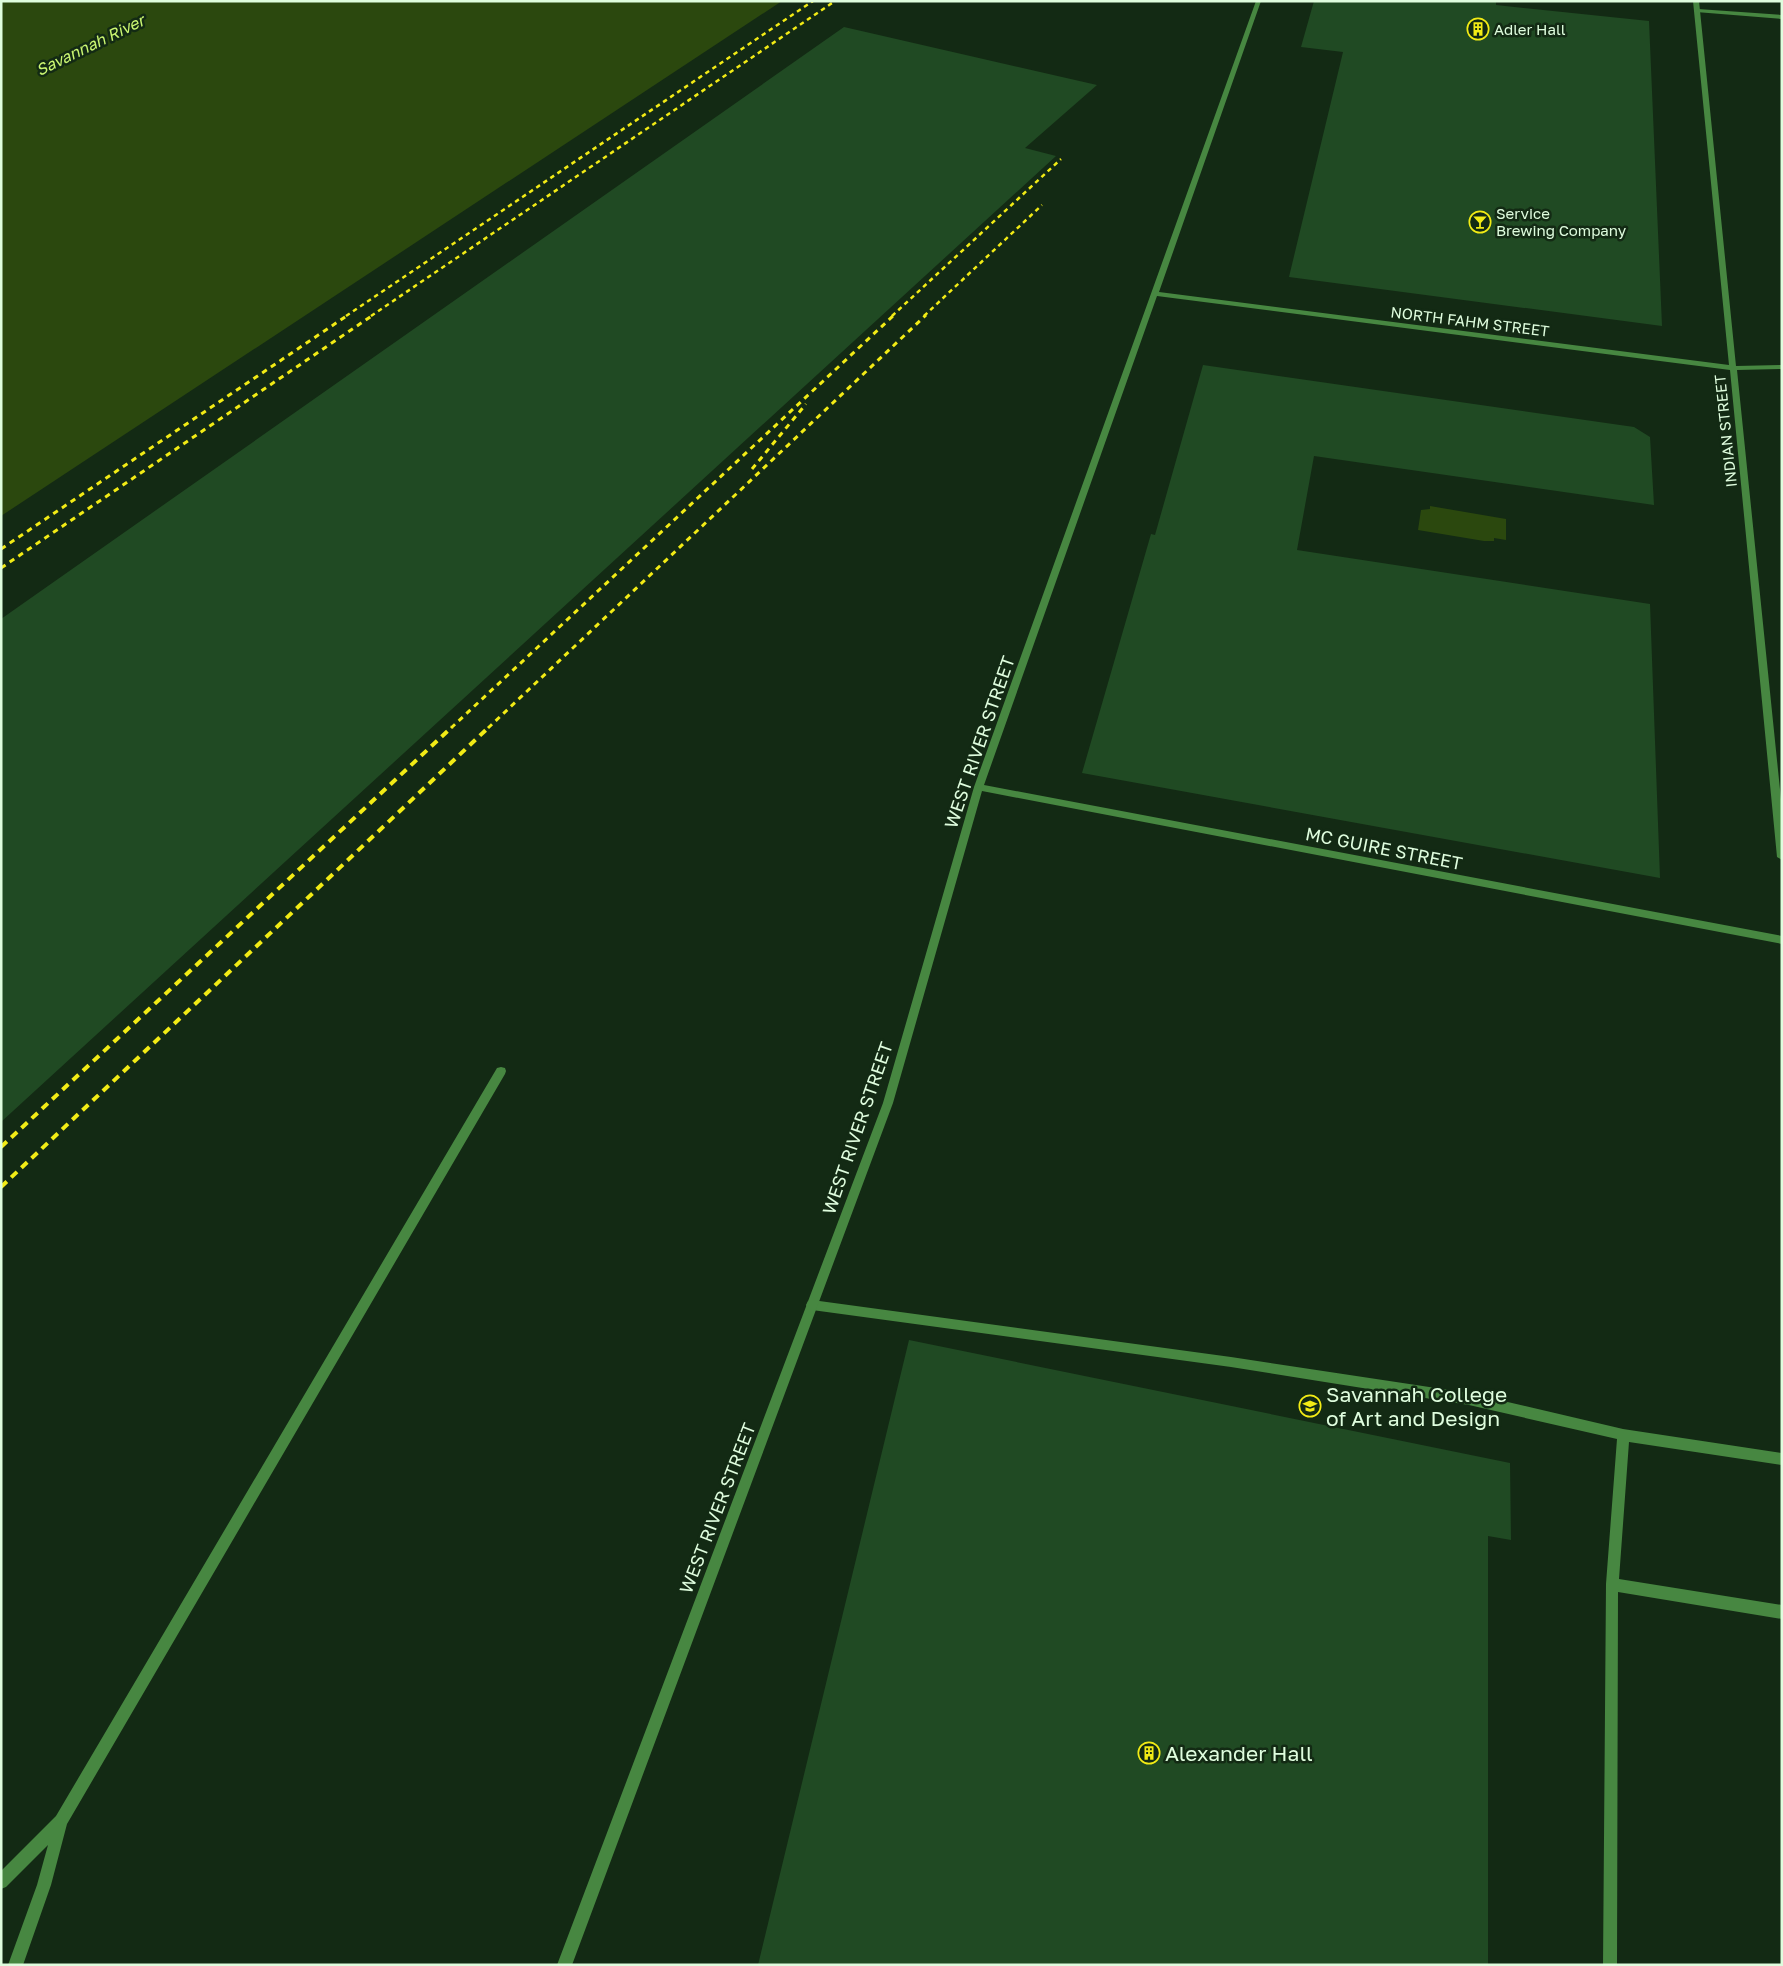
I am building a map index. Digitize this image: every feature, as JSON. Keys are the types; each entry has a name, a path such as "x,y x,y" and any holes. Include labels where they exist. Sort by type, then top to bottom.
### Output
{"street":[{"name":"WEST RIVER STREET","path":"564,1965 888,1103 979,787 1259,1"},
{"name":"INDIAN STREET","path":"1696,1 1782,857"},
{"path":"1698,11 1782,17"},
{"name":"NORTH FAHM STREET","path":"1156,294 1732,368 1782,367"},
{"name":"MC GUIRE STREET","path":"979,787 1782,940"},
{"path":"1,1882 61,1820 501,1071"},
{"path":"812,1305 1231,1362 1469,1399 1623,1435 1782,1459"},
{"path":"1610,1965 1612,1584 1623,1435"},
{"path":"1612,1584 1782,1612"},
{"path":"15,1965 44,1885 61,1820"}],"water":[{"name":"Savannah River","path":"1,1 782,1 1,516"},
{"path":"1430,506 1506,519 1506,540 1494,538 1494,541 1484,541 1418,530 1421,510 1430,509"}],"building":[{"path":"1314,1 1496,1 1496,5 1649,21 1662,326 1289,277 1343,52 1301,47"},
{"path":"844,27 1097,85 1025,148 1056,156 1,1122 1,619"},
{"path":"1203,365 1634,427 1650,437 1654,505 1314,456 1297,550 1650,604 1660,878 1082,773 1151,534 1155,535"},
{"name":"Alexander Hall","path":"909,1340 1510,1463 1511,1540 1488,1536 1488,1965 758,1965"}],"railway":[{"path":"346,316 813,1"},
{"path":"371,316 835,1"},
{"path":"892,316 1061,159"},
{"path":"924,316 1042,205"},
{"path":"1,549 348,315"},
{"path":"1,568 373,315"},
{"path":"451,728 894,315"},
{"path":"488,728 926,315"},
{"path":"752,469 806,404"},
{"path":"1,1147 452,727"},
{"path":"1,1187 489,727"}],"place":[{"name":"Adler Hall","path":"1478,29"},
{"name":"Service Brewing Company","path":"1480,222"},
{"name":"Savannah College of Art and Design","path":"1310,1406"},
{"name":"Alexander Hall","path":"1149,1753"}]}
